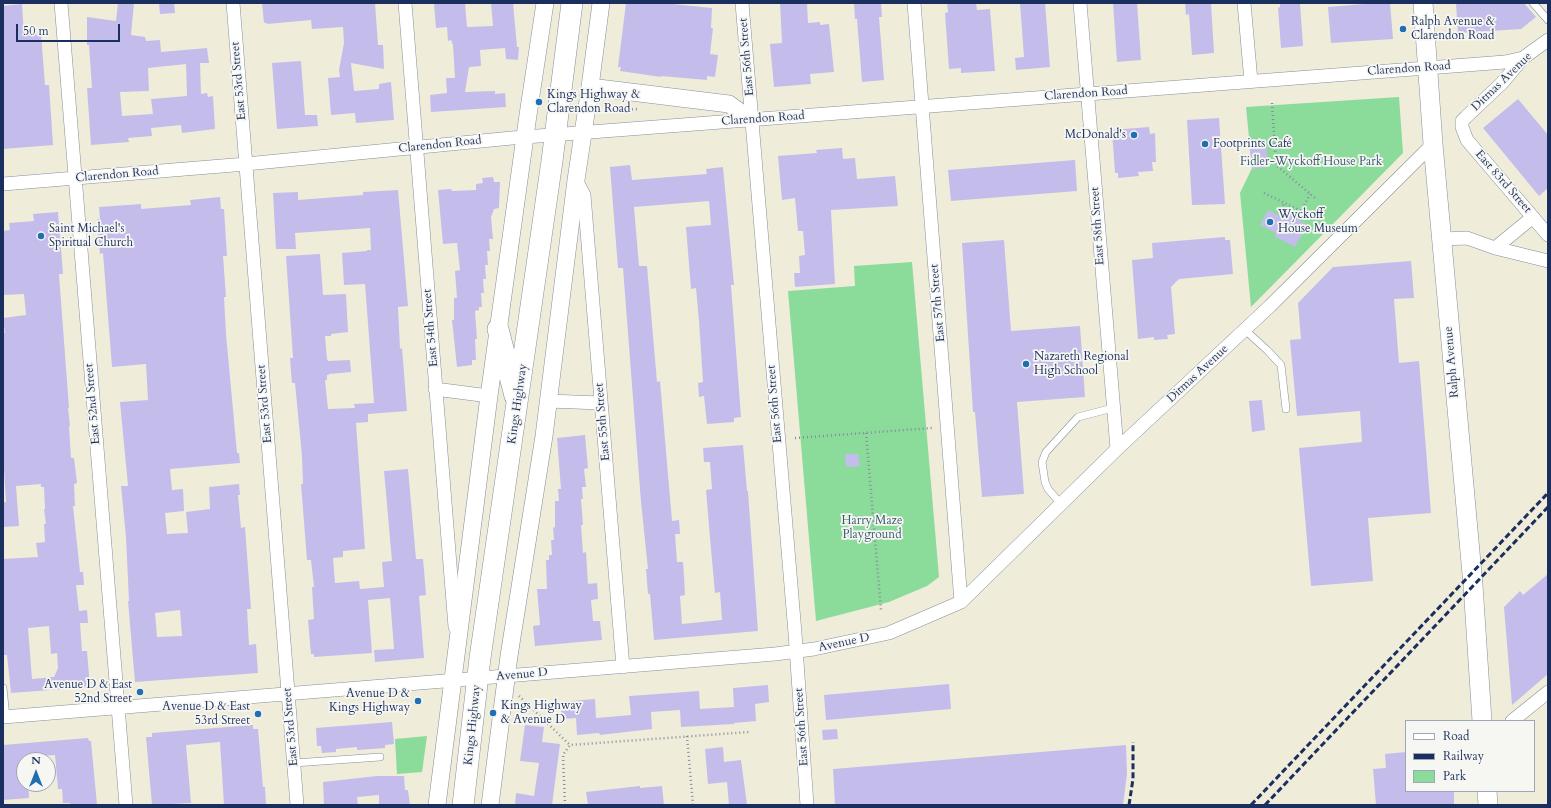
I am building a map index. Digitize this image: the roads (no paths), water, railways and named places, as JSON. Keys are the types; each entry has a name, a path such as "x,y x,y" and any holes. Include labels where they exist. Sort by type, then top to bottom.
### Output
{"main road":[{"name":"Kings Highway","path":"463,805 478,679 556,135 572,3"},
{"name":"Ralph Avenue","path":"1423,3 1432,144 1473,585 1482,720"},
{"path":"498,328 518,405"},
{"path":"1487,792 1488,805"}],"street":[{"name":"East 52nd Street","path":"61,3 126,805"},
{"name":"East 53rd Street","path":"233,3 297,805"},
{"name":"East 54th Street","path":"405,3 457,653"},
{"name":"Kings Highway","path":"436,805 457,653 498,328 545,3"},
{"path":"490,805 507,676 548,401 582,133 601,3"},
{"name":"East 56th Street","path":"742,3 796,652 807,805"},
{"name":"East 57th Street","path":"914,3 961,602"},
{"name":"East 58th Street","path":"1080,3 1117,449"},
{"path":"1244,3 1250,82"},
{"name":"Ditmas Avenue","path":"1462,127 1462,121 1502,83 1523,58 1548,40"},
{"name":"Clarendon Road","path":"3,184 246,164 525,137 1505,62 1523,58"},
{"path":"590,86 729,104 751,120"},
{"name":"East 83rd Street","path":"1462,127 1467,140 1548,235"},
{"name":"Ditmas Avenue","path":"961,602 1117,449 1245,330 1432,144"},
{"name":"East 55th Street","path":"576,180 584,195 623,667"},
{"path":"1494,248 1533,217"},
{"path":"1442,239 1466,238 1494,248 1548,262"},
{"path":"435,389 489,396"},
{"path":"548,401 601,403"},
{"name":"Avenue D","path":"4,717 796,652 889,633 961,602"},
{"path":"1513,720 1548,692"}],"lane":[{"path":"1533,3 1548,20"},
{"path":"1245,330 1281,365 1286,409"},
{"path":"1061,504 1048,489 1045,482 1042,462 1046,452 1078,417 1113,408"},
{"path":"3,688 4,717"},
{"path":"294,764 380,757"}],"railway":[{"path":"1251,805 1548,493"},
{"path":"1265,805 1548,507"},
{"path":"1129,805 1133,779 1133,742"}],"place":[{"name":"Ralph Avenue & Clarendon Road","path":"1403,29"},
{"name":"Kings Highway & Clarendon Road","path":"539,102"},
{"name":"McDonald's","path":"1134,135"},
{"name":"Footprints Café","path":"1205,144"},
{"name":"Wyckoff House Museum","path":"1270,222"},
{"name":"Saint Michael's Spiritual Church","path":"41,236"},
{"name":"Nazareth Regional High School","path":"1026,364"},
{"name":"Avenue D & East 52nd Street","path":"140,692"},
{"name":"Avenue D & Kings Highway","path":"418,701"},
{"name":"Kings Highway & Avenue D","path":"493,713"},
{"name":"Avenue D & East 53rd Street","path":"258,714"}],"park label":[{"name":"Fidler-Wyckoff House Park","path":"1311,162"},
{"name":"Harry Maze Playground","path":"872,528"}]}
